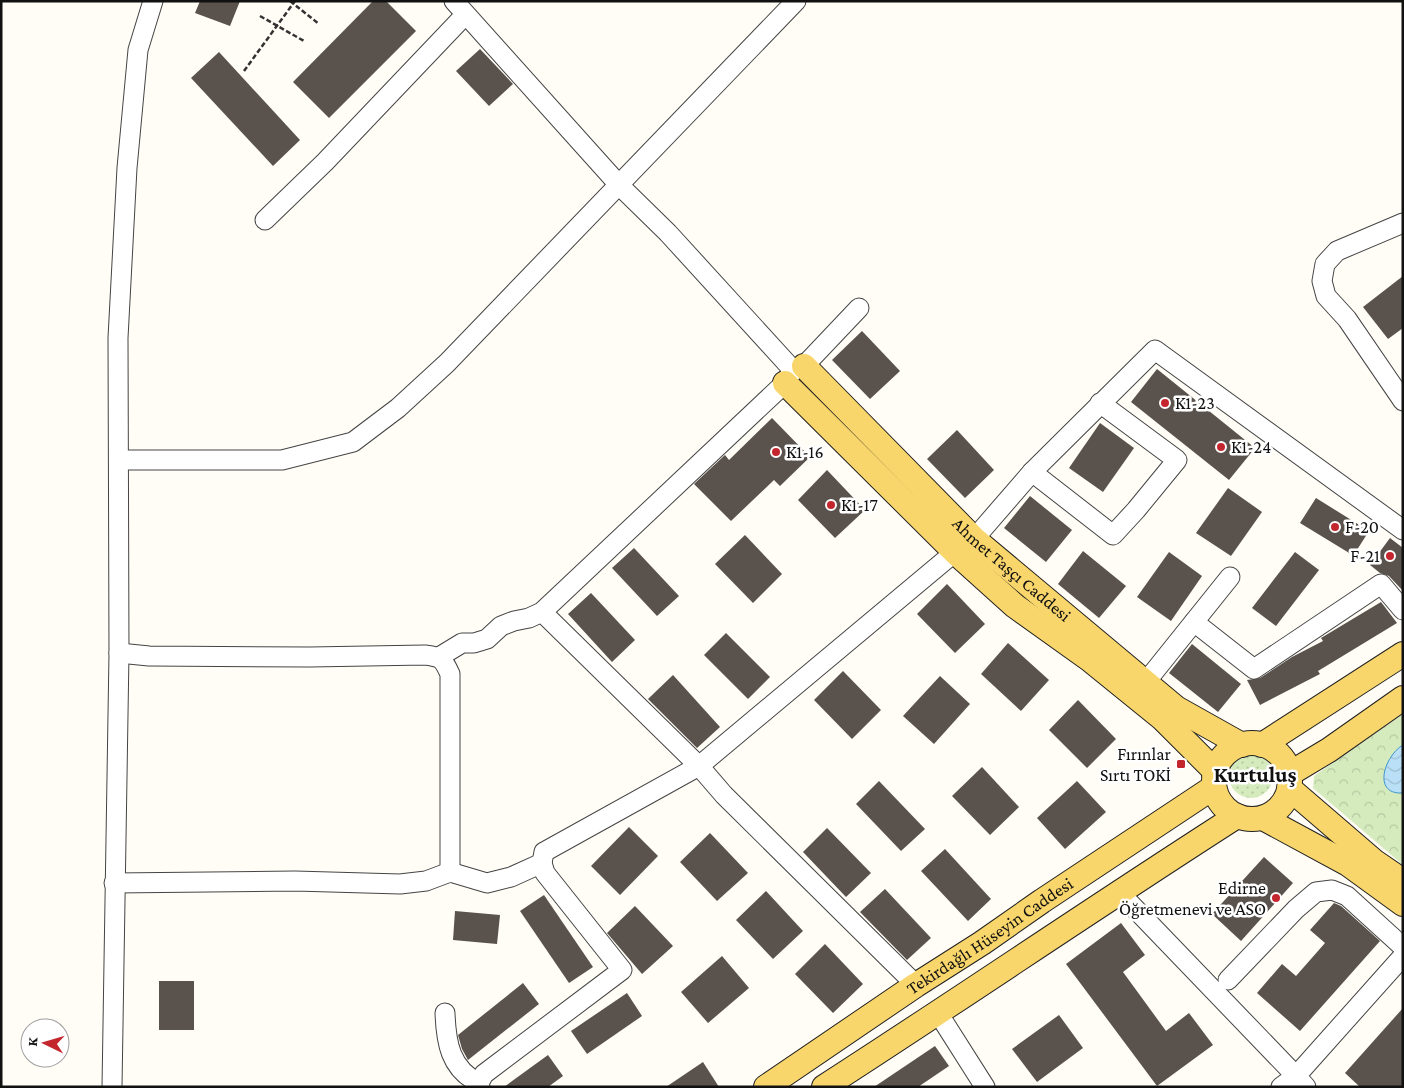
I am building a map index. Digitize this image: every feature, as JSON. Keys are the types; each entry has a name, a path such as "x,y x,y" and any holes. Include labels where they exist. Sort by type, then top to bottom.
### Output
{"main road":[{"name":"Ahmet Taşçı Caddesi","path":"794,373 974,539 1145,683 1176,708 1252,745"},
{"name":"Ahmet Taşçı Caddesi","path":"794,373 955,552 1015,606 1089,659 1163,719 1215,779"},
{"path":"1252,745 1272,749 1280,756 1285,764 1289,781 1286,798 1280,806 1263,818 1246,819 1226,810 1218,799 1215,779 1221,759 1230,750 1252,745 1403,654"},
{"path":"1289,781 1329,750 1403,698"},
{"name":"Tekirdağlı Hüseyin Caddesi","path":"766,1087 916,985 982,943 1215,779"},
{"path":"1289,781 1375,862 1403,881"},
{"path":"824,1087 1237,816"},
{"path":"1263,818 1348,864 1403,904"}],"street":[{"path":"112,1087 118,653 118,338 127,168 138,50 153,1"},
{"path":"119,460 282,460 353,442 398,408 447,363 620,186 796,1"},
{"path":"265,220 325,162 459,8 620,186 668,233 794,373"},
{"path":"1403,223 1337,251 1325,264 1322,281 1326,296 1347,319 1403,401"},
{"path":"118,653 150,656 439,657 462,643 474,643 487,639 501,626 542,612 794,373 859,308"},
{"path":"445,1013 446,1039 453,1058 466,1077 479,1085 484,1074 622,970 545,873 542,863 544,852 699,766 955,552 974,539 1032,472 1154,350 1403,530"},
{"path":"1032,472 1113,535 1177,460 1100,403"},
{"path":"1145,683 1230,578"},
{"path":"1194,622 1254,668 1380,584 1403,610"},
{"path":"542,612 699,766 724,795 916,985"},
{"path":"439,657 450,674 450,872"},
{"path":"114,883 295,881 400,884 426,882 450,872 487,883 511,877 542,863"},
{"path":"1228,980 1296,909 1316,892 1332,890 1347,896 1403,947"},
{"path":"1119,892 1294,1083 1403,956"},
{"path":"938,1013 985,1087"}],"path":[{"path":"244,71 278,26 293,2 319,24"},
{"path":"260,16 304,42"}],"green space":[{"path":"1403,714 1403,865 1313,788 1314,776"},
{"path":"1255,754 1267,760 1272,767 1272,785 1267,792 1260,797 1247,798 1239,795 1232,788 1229,772 1232,764 1239,757"}],"water":[{"path":"1403,745 1403,793 1393,792 1387,788 1384,774 1391,757"}],"building":[{"path":"200,1 240,1 230,26 195,13"},
{"path":"373,1 386,1 416,31 329,118 293,82"},
{"path":"480,49 513,84 489,106 456,71"},
{"path":"219,52 300,140 273,166 191,78"},
{"path":"1403,276 1403,328 1388,339 1363,307"},
{"path":"862,331 900,371 870,399 832,360"},
{"path":"1157,369 1255,448 1229,480 1131,402"},
{"path":"772,418 810,457 780,486 774,480 731,521 694,484 725,455 729,460"},
{"path":"1100,423 1134,448 1103,492 1069,468"},
{"path":"957,430 994,470 965,498 927,459"},
{"name":"K1-17","path":"827,470 865,510 835,538 798,500"},
{"path":"1228,488 1262,512 1231,556 1196,533"},
{"path":"1030,496 1072,530 1046,562 1004,528"},
{"name":"F-20","path":"1316,498 1369,531 1355,553 1359,559 1300,523"},
{"path":"745,535 782,574 753,603 715,564"},
{"name":"F-21","path":"1390,538 1403,548 1403,591 1389,576 1380,573 1370,565"},
{"path":"634,548 679,596 657,616 612,568"},
{"path":"1083,551 1126,586 1099,618 1058,584"},
{"path":"1169,552 1202,576 1171,621 1137,597"},
{"path":"1295,552 1319,570 1276,626 1252,608"},
{"path":"947,584 985,624 955,653 917,614"},
{"path":"591,593 635,640 612,662 568,614"},
{"path":"1381,602 1397,623 1318,671 1320,674 1260,705 1247,680 1260,678 1292,657 1323,641 1321,638"},
{"path":"726,633 770,677 748,699 704,655"},
{"path":"1008,643 1049,680 1021,711 981,674"},
{"path":"1192,644 1241,684 1218,712 1169,673"},
{"path":"843,671 881,710 852,739 814,700"},
{"path":"673,675 720,727 697,748 648,699"},
{"path":"940,676 970,704 934,744 903,716"},
{"path":"1078,700 1116,739 1087,768 1049,730"},
{"path":"982,767 1019,807 990,835 952,796"},
{"path":"879,781 925,829 901,851 856,804"},
{"path":"1077,781 1106,812 1065,849 1037,818"},
{"path":"629,827 658,856 620,895 591,866"},
{"path":"827,828 871,873 846,897 803,852"},
{"path":"710,833 748,873 717,901 680,862"},
{"path":"945,849 991,899 968,921 921,871"},
{"path":"1264,857 1293,883 1241,941 1212,914"},
{"path":"885,889 931,938 907,960 860,912"},
{"path":"766,891 803,931 773,959 736,920"},
{"path":"544,895 593,967 569,983 520,911"},
{"path":"1334,903 1341,906 1380,941 1300,1031 1257,993 1282,964 1296,976 1325,943 1310,930"},
{"path":"635,906 673,946 642,974 607,933"},
{"path":"455,911 500,915 497,944 453,940"},
{"path":"1121,923 1145,955 1123,972 1166,1031 1189,1013 1213,1045 1157,1086 1066,964"},
{"path":"825,944 863,984 833,1013 795,974"},
{"path":"722,956 749,988 708,1023 681,992"},
{"path":"159,981 194,981 194,1030 159,1030"},
{"path":"523,983 539,1004 468,1060 458,1035"},
{"path":"627,993 642,1016 587,1054 571,1031"},
{"path":"1403,1008 1403,1087 1360,1087 1345,1073"},
{"path":"1059,1015 1083,1048 1037,1082 1012,1049"},
{"path":"935,1046 949,1066 918,1087 874,1087"},
{"path":"548,1055 563,1076 548,1087 504,1087"},
{"path":"703,1062 719,1087 666,1087"}],"place":[{"name":"K1-23","path":"1165,403"},
{"name":"K1-24","path":"1221,447"},
{"name":"K1-16","path":"776,452"},
{"name":"K1-17","path":"831,505"},
{"name":"F-20","path":"1335,527"},
{"name":"F-21","path":"1390,556"},
{"name":"Fırınlar Sırtı TOKİ","path":"1181,764"},
{"name":"Edirne Öğretmenevi ve ASO","path":"1276,898"}],"district":[{"name":"Kurtuluş","path":"1255,774"}]}
